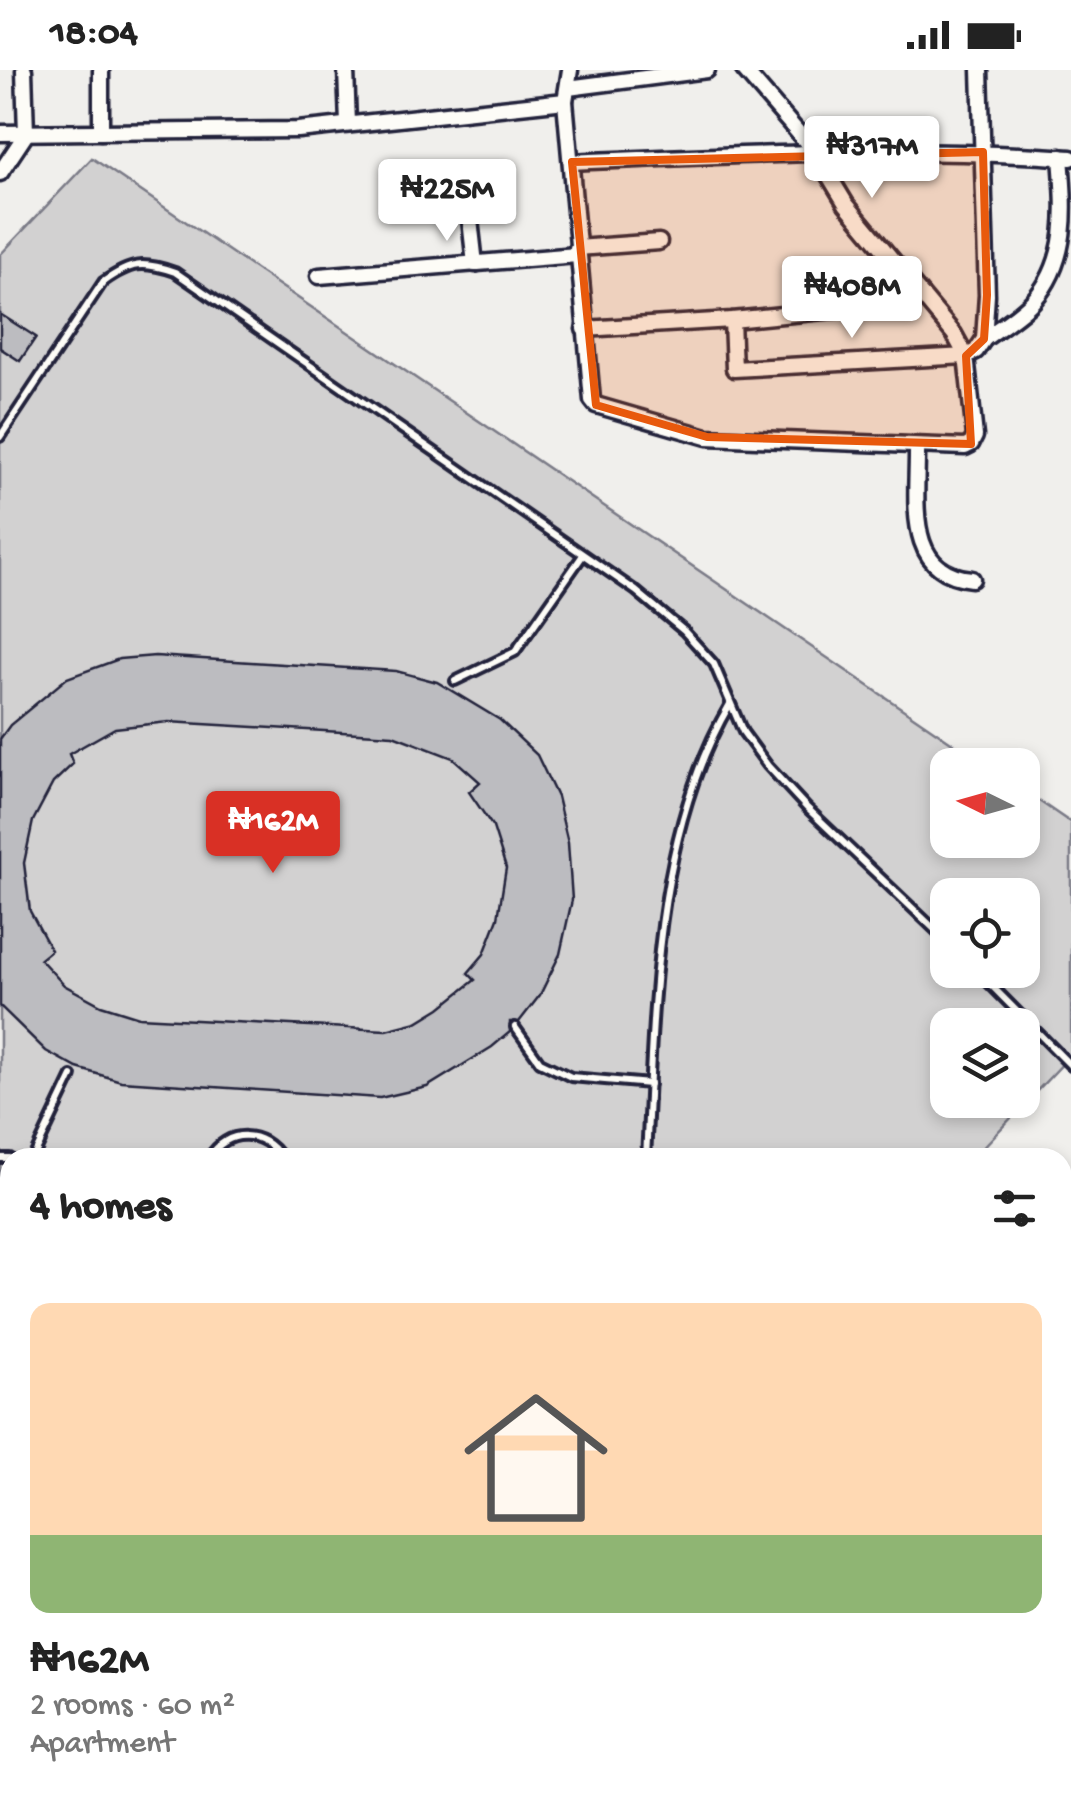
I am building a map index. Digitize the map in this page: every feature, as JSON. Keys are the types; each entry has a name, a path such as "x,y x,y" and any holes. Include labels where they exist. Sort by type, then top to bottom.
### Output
{"street":[{"path":"0,172 26,134 24,70"},
{"path":"101,70 101,132"},
{"path":"346,70 348,124"},
{"path":"570,70 566,94 577,252 589,392 596,405 707,437 917,448 972,444 975,436 966,356 954,334 846,204 814,151 744,70"},
{"path":"0,133 298,130 566,94 707,70"},
{"path":"980,70 987,295 984,339"},
{"path":"572,162 814,151 983,152 1066,158 1064,235 1048,279 1033,302 966,356 734,369 732,320"},
{"path":"469,211 474,264"},
{"path":"319,276 474,264 659,242"},
{"path":"584,329 864,307"},
{"path":"917,448 918,532 924,551 938,568 954,578 972,579"}],"lane":[{"path":"0,437 103,282 125,266 152,264 175,272 584,555 684,630 714,664 743,732 793,794 930,925"},
{"path":"456,680 516,652 584,555"},
{"path":"647,1148 656,957 669,882 682,826 712,735 730,704"},
{"path":"994,988 1071,1066"},
{"path":"515,1027 540,1062 571,1077 650,1084"},
{"path":"38,1148 72,1076"},
{"path":"219,1148 229,1138 249,1135 273,1148"}],"highlighted area":[{"path":"983,152 987,295 984,339 966,356 971,444 707,437 596,405 572,162"}],"shaded area":[{"path":"92,158 960,748 930,748 930,858 1040,858 1040,802 1071,823 1071,1055 1040,1088 1040,1008 930,1008 930,1118 1011,1118 983,1148 0,1148 0,255"}],"building":[{"path":"0,314 36,337 20,361 0,348"},
{"path":"155,656 396,671 437,682 500,720 537,755 557,797 568,843 572,900 560,954 540,995 519,1022 510,1022 510,1032 427,1087 380,1098 121,1081 77,1068 46,1051 0,1006 0,739 10,725 67,678 119,659","holes":["168,722 393,735 453,758 480,782 469,792 493,827 506,868 498,918 484,954 468,973 475,980 440,1008 417,1022 386,1030 139,1017 101,1005 64,985 40,959 51,950 30,911 24,863 33,821 53,783 73,764 69,754 115,728"]}]}
